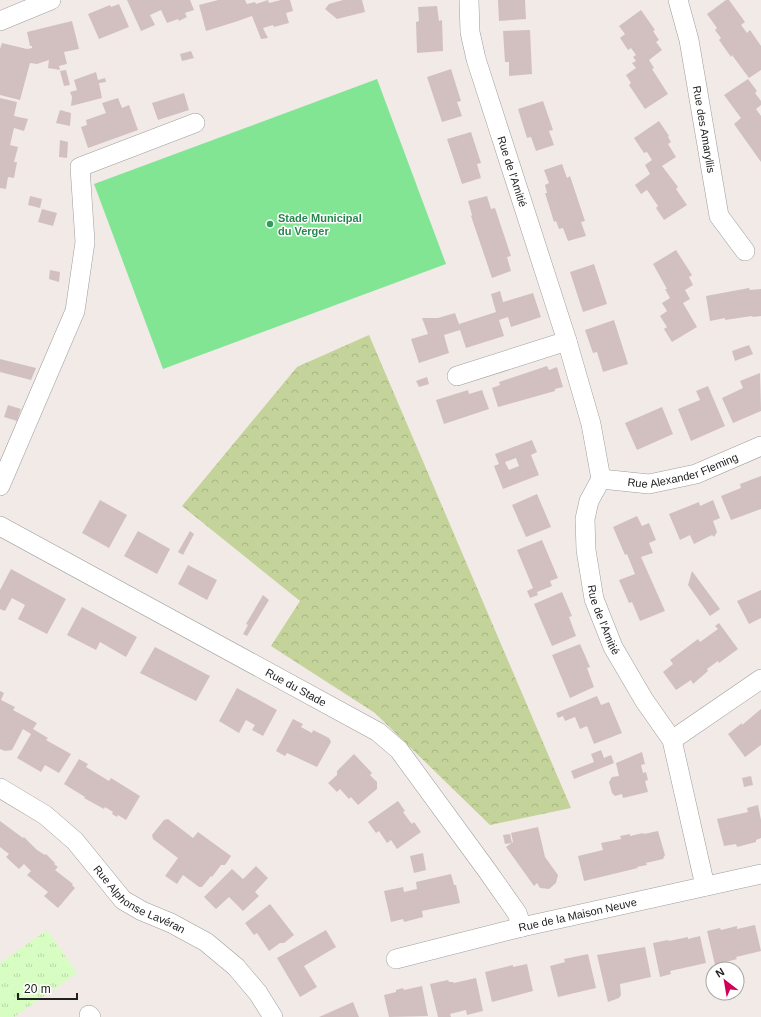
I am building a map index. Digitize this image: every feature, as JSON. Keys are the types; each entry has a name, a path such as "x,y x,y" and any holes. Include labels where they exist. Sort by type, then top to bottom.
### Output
{"street":[{"path":"0,21 51,0"},
{"name":"Rue de l'Amitié","path":"469,0 470,32 476,59 567,341 591,424 601,479 589,501 585,519 586,550 594,599 614,646 644,700 672,740 705,886"},
{"name":"Rue des Amaryllis","path":"678,0 689,40 720,216 745,251"},
{"path":"0,486 75,311 85,242 80,167 195,123"},
{"path":"457,376 567,341"},
{"name":"Rue Alexander Fleming","path":"601,479 649,484 696,474 761,446"},
{"name":"Rue du Stade","path":"0,526 378,732 399,750 517,913 522,927"},
{"path":"672,740 761,679"},
{"name":"Rue Alphonse Lavéran","path":"0,788 45,815 75,841 123,900 142,911 171,923 206,942 236,967 258,993 273,1017"},
{"name":"Rue de la Maison Neuve","path":"396,959 522,927 761,874"}],"green space":[{"name":"Stade Municipal du Verger","path":"377,79 446,264 163,369 94,184"},
{"path":"369,335 571,808 490,825 375,713 271,646 300,601 182,506 297,367"},
{"path":"47,930 77,973 14,1017 0,1017 0,963"}],"building":[{"path":"127,0 190,0 194,10 185,13 187,17 179,21 178,19 167,23 161,10 150,15 155,25 141,31"},
{"path":"218,0 245,0 247,4 255,2 256,4 268,0 269,3 281,0 290,0 293,11 286,13 289,23 263,28 268,38 261,39 252,16 206,31 199,5"},
{"path":"343,0 362,0 365,12 337,19 325,9 329,4"},
{"path":"498,0 525,0 526,19 499,21"},
{"path":"726,0 729,0 745,22 741,25 747,33 750,30 761,46 761,70 749,78 719,40 721,38 715,30 717,28 707,14"},
{"path":"119,4 129,27 99,39 88,14 110,5 111,7"},
{"path":"437,6 439,21 442,20 443,51 417,53 416,22 419,21 418,7"},
{"path":"641,10 655,30 653,31 659,40 656,42 662,50 649,60 654,68 652,69 668,94 645,109 629,85 631,83 626,75 636,68 632,63 636,61 633,57 636,55 631,48 628,50 620,38 625,34 619,26"},
{"path":"72,21 79,49 64,52 67,64 59,66 60,70 48,68 49,60 37,64 30,63 20,100 0,95 0,49 2,43 27,49 32,48 32,46 30,46 27,32"},
{"path":"530,30 532,74 509,76 509,62 505,62 503,31"},
{"path":"191,51 194,58 182,61 180,54"},
{"path":"451,69 461,101 457,102 462,116 442,122 427,77"},
{"path":"66,70 70,85 64,86 60,71"},
{"path":"96,72 98,80 105,78 106,82 99,83 102,98 71,106 72,97 70,92 77,90 74,80"},
{"path":"748,79 757,91 755,93 761,101 761,105 756,109 761,116 761,162 734,124 741,118 724,95"},
{"path":"184,93 189,110 158,120 152,103"},
{"path":"0,98 17,102 14,116 28,119 24,131 14,128 10,145 18,147 14,162 17,162 14,178 8,177 6,189 0,188"},
{"path":"118,98 122,108 129,105 138,130 88,148 81,127 87,125 86,120 106,113 102,103"},
{"path":"543,101 553,130 549,131 554,145 536,151 531,137 527,138 518,109"},
{"path":"60,110 71,113 70,126 56,123"},
{"path":"659,121 669,136 668,137 671,142 668,144 676,157 662,166 678,187 676,189 687,205 664,220 656,208 658,206 647,190 641,194 635,185 650,174 645,165 652,160 647,152 644,153 634,138"},
{"path":"471,132 481,163 477,164 481,178 462,184 447,139"},
{"path":"60,140 68,142 67,158 59,157"},
{"path":"562,164 567,178 570,176 585,221 581,222 586,236 568,241 563,228 559,229 556,221 554,222 545,193 547,193 545,185 549,183 544,170"},
{"path":"30,196 42,199 40,208 28,205"},
{"path":"487,196 491,209 495,208 511,256 507,257 511,271 492,278 471,216 468,201"},
{"path":"42,209 57,213 53,226 38,222"},
{"path":"676,250 692,275 689,277 693,285 685,290 690,299 683,303 697,327 672,342 664,329 667,327 660,316 667,311 662,303 670,298 665,289 667,289 653,264"},
{"path":"594,264 607,304 583,312 570,272"},
{"path":"50,270 60,272 59,282 49,279"},
{"path":"749,288 750,290 761,289 761,316 725,320 725,318 710,321 706,296"},
{"path":"500,291 503,302 533,293 541,317 511,327 508,317 499,320 504,336 466,348 460,330 444,335 449,353 419,363 411,339 428,334 422,318 438,318 455,313 459,324 496,312 491,294"},
{"path":"614,320 628,364 603,372 597,352 593,353 585,330"},
{"path":"749,345 753,354 735,361 732,351"},
{"path":"0,359 36,368 31,380 0,372"},
{"path":"547,366 549,370 557,367 563,387 555,389 555,391 498,407 492,388 500,385 499,382"},
{"path":"760,373 761,411 733,423 722,398 743,388 740,381"},
{"path":"427,377 429,384 419,387 416,381"},
{"path":"708,386 725,426 691,441 678,409 700,400 696,391"},
{"path":"468,390 469,394 482,390 489,409 444,424 436,400"},
{"path":"8,405 21,409 17,421 4,417"},
{"path":"662,407 673,434 637,450 625,423"},
{"path":"532,440 537,452 531,455 539,475 503,489 494,466 499,464 495,454","holes":["516,458 519,466 509,470 505,462"]},
{"path":"761,476 761,509 731,520 721,496 741,488 740,484"},
{"path":"537,494 551,527 526,537 512,505"},
{"path":"100,500 127,515 109,548 82,533"},
{"path":"713,500 720,518 713,521 717,532 714,537 712,535 694,544 690,535 680,540 669,514 699,502 700,506"},
{"path":"637,516 642,526 649,523 656,540 649,543 653,553 641,557 665,611 640,621 632,602 629,603 619,580 635,574 627,554 625,555 613,527"},
{"path":"138,531 170,549 157,574 124,556"},
{"path":"190,531 194,534 183,555 178,552"},
{"path":"542,540 558,578 550,581 552,586 537,592 538,595 530,598 527,591 533,588 517,550"},
{"path":"188,565 217,580 207,600 178,584"},
{"path":"11,569 66,599 47,634 18,619 25,605 12,598 5,611 0,609 0,590"},
{"path":"692,571 720,609 710,616 688,585"},
{"path":"761,590 761,618 749,624 737,601"},
{"path":"562,592 572,616 569,617 576,636 552,646 534,604"},
{"path":"263,595 269,600 247,636 243,634 248,625 246,624"},
{"path":"82,607 137,637 126,657 100,642 96,650 67,635"},
{"path":"719,623 738,649 719,663 718,661 707,669 708,671 693,684 691,680 676,690 663,672 673,664 670,660 698,639 700,642 718,629 715,626"},
{"path":"580,644 590,667 587,668 594,687 570,698 552,655"},
{"path":"155,647 210,676 196,701 140,673"},
{"path":"237,688 277,710 263,736 252,730 255,725 246,720 239,733 219,721"},
{"path":"0,691 4,693 1,700 15,707 13,710 37,723 33,729 48,738 46,740 71,754 59,773 45,765 41,772 17,758 31,734 23,729 12,750 5,751 0,749"},
{"path":"597,696 601,705 609,702 622,733 594,744 587,726 580,729 575,717 565,721 563,716 558,718 556,713"},
{"path":"761,709 761,745 745,757 728,734 742,723 742,725"},
{"path":"293,719 303,724 301,727 312,733 313,730 329,738 331,742 317,767 287,753 285,756 276,751"},
{"path":"601,750 604,758 611,755 614,763 574,779 571,771 594,762 591,754"},
{"path":"642,752 645,764 641,765 643,773 646,772 648,780 645,781 648,792 623,798 622,794 615,796 612,793 609,782 612,777 619,776 616,763"},
{"path":"354,754 372,773 370,775 377,782 377,789 358,805 351,797 349,799 340,789 337,792 328,783 337,775 337,771"},
{"path":"79,759 88,764 86,767 109,781 111,778 140,796 126,820 118,815 117,817 112,814 113,812 105,807 104,809 84,798 85,797 64,784"},
{"path":"751,776 753,785 744,787 742,778"},
{"path":"398,801 405,811 403,812 408,819 412,824 414,822 421,832 397,849 391,840 387,843 379,831 376,833 368,822"},
{"path":"758,805 761,820 761,838 756,840 756,842 737,847 736,844 724,846 717,819 748,812 747,808"},
{"path":"168,819 193,838 198,832 231,856 225,865 221,865 202,887 199,887 183,875 177,884 165,876 178,858 153,839 152,835 164,820"},
{"path":"0,821 23,838 24,837 37,850 45,855 46,854 58,867 55,870 73,884 72,885 75,888 58,908 44,896 48,892 27,875 31,871 24,864 19,869 6,857 9,854 0,847"},
{"path":"538,827 545,857 558,875 556,883 549,889 540,888 537,883 534,886 506,847 513,842 511,833"},
{"path":"658,831 665,855 663,859 646,863 647,865 637,867 638,868 584,881 578,856 603,850 601,843 621,839 620,836 630,834 630,836"},
{"path":"510,834 512,843 505,844 503,835"},
{"path":"423,853 426,870 414,873 410,856"},
{"path":"256,866 268,878 255,892 259,896 243,911 229,897 216,909 204,897 232,869 243,879"},
{"path":"451,874 454,885 456,885 460,903 422,911 423,917 404,922 403,919 391,922 384,891 403,887 404,892 417,889 416,882"},
{"path":"270,904 294,935 284,943 280,943 269,951 257,933 254,935 245,923"},
{"path":"755,925 761,951 736,957 737,959 730,961 714,961 707,931 720,928 721,930 737,926 737,929"},
{"path":"326,930 336,947 304,966 317,987 300,997 277,958"},
{"path":"700,936 705,963 670,971 671,974 660,977 653,943 688,937 688,939"},
{"path":"645,947 651,977 620,984 621,995 619,998 608,1002 597,955"},
{"path":"588,954 596,988 558,997 550,966 565,962 564,959"},
{"path":"527,964 533,991 492,1002 485,972 513,965 513,967"},
{"path":"476,978 483,1011 467,1015 466,1010 450,1014 451,1017 438,1017 430,984 448,980 449,982 454,983"},
{"path":"422,986 428,1016 389,1017 384,995 396,992 396,990 403,988 404,990"},
{"path":"353,1002 359,1017 319,1017"}],"place":[{"name":"Stade Municipal du Verger","path":"270,224"}]}
